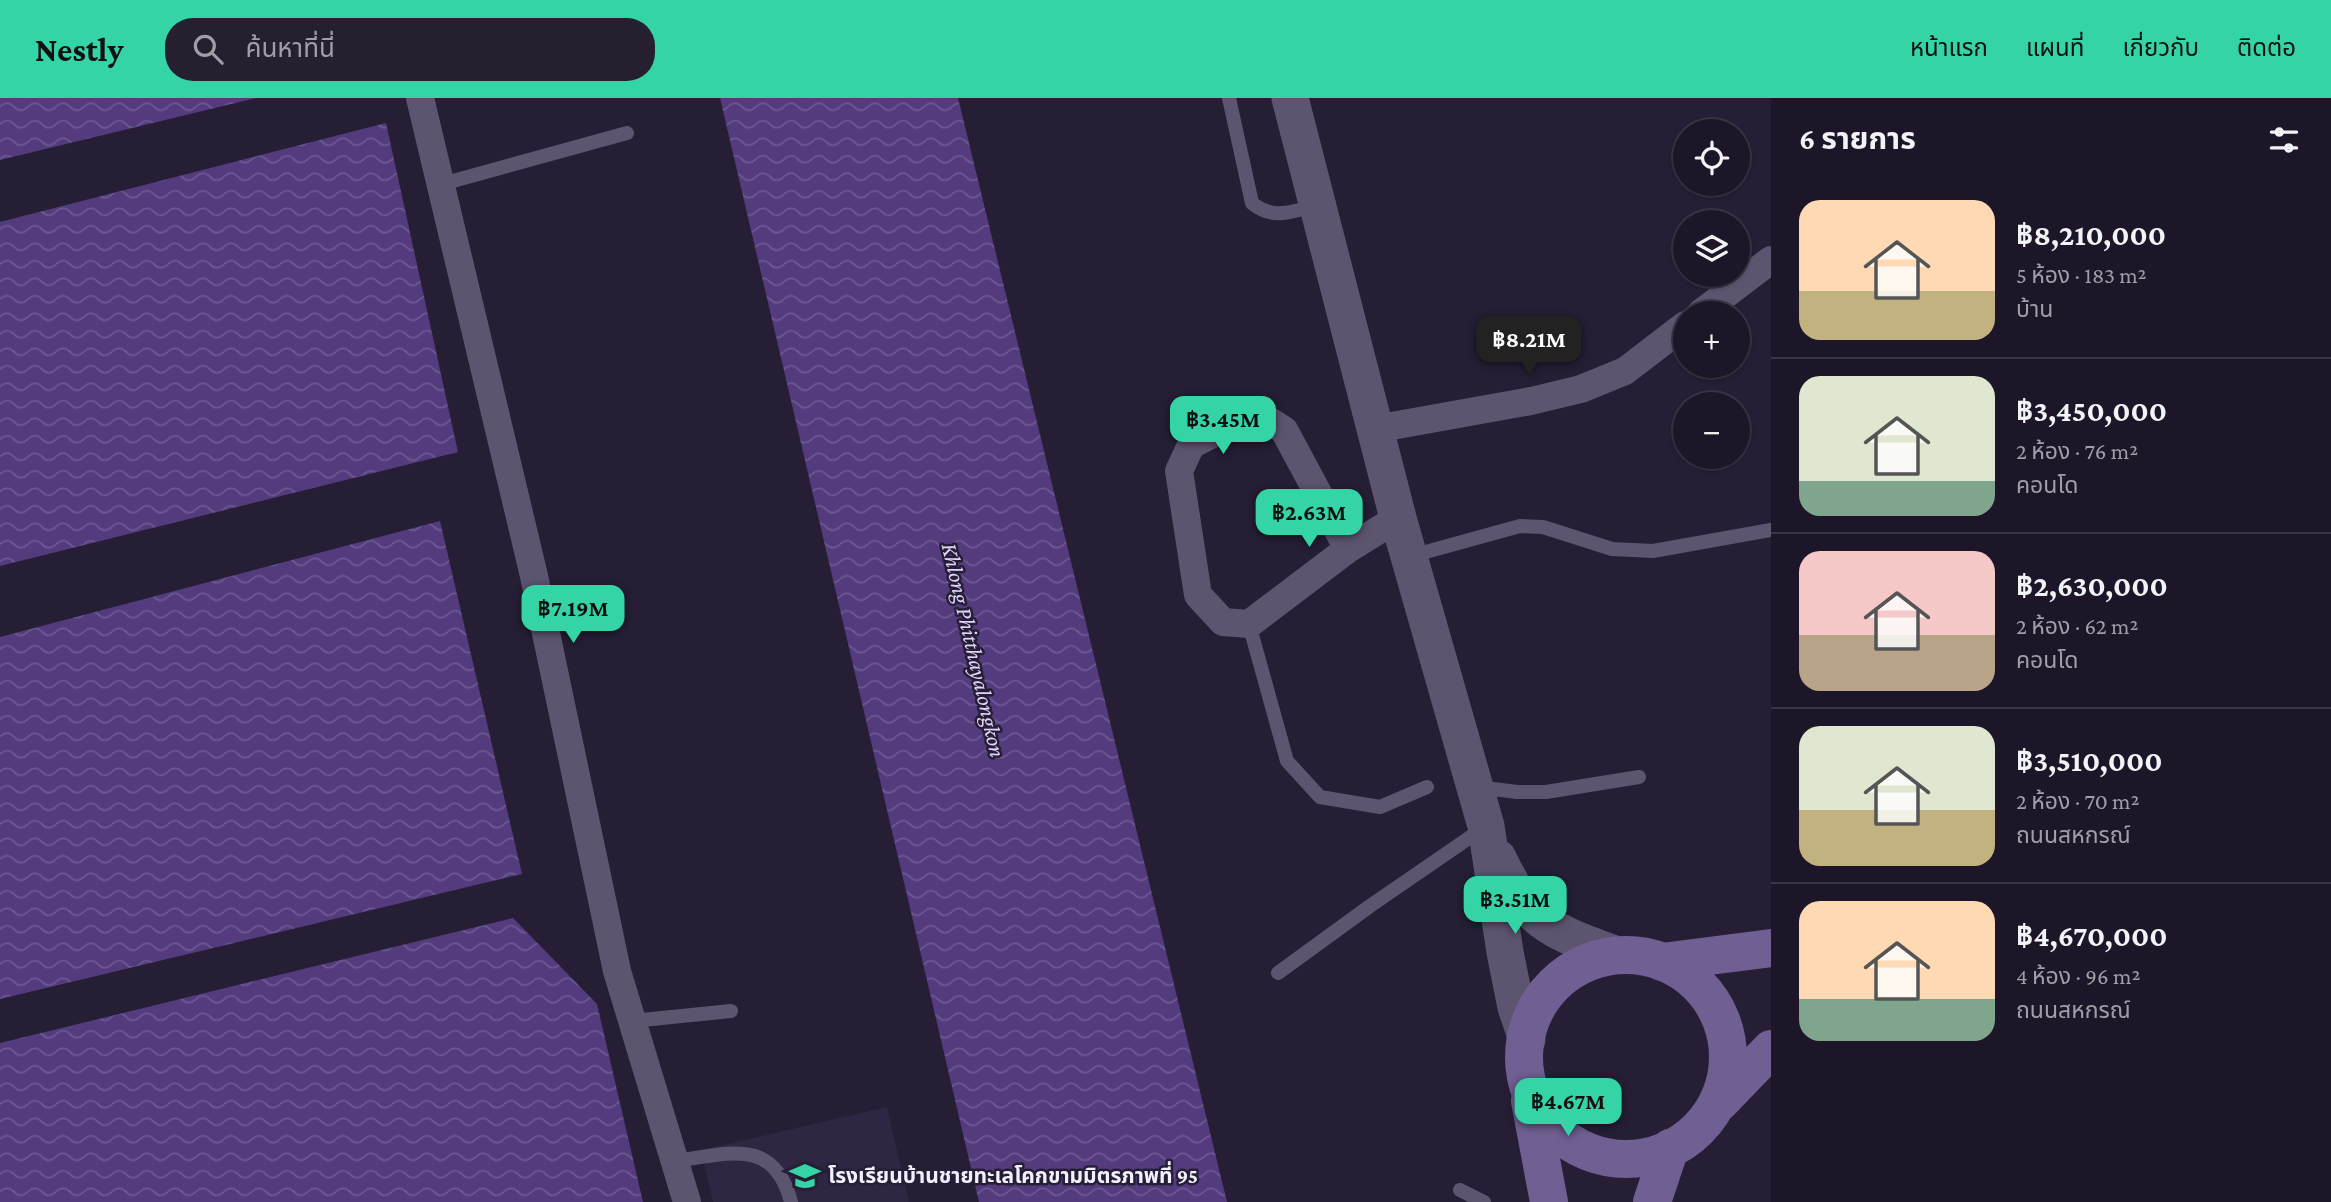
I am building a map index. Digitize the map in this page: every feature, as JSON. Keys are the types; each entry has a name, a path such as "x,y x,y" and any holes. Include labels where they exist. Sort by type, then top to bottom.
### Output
{"main road":[{"path":"1662,962 1771,948"},
{"path":"1527,1085 1548,1122 1571,1142 1598,1155 1627,1159 1656,1155 1682,1142 1704,1123 1720,1098 1727,1069 1727,1039 1717,1011 1700,987 1677,968 1650,957 1614,954 1592,960 1566,974 1545,994 1531,1020 1525,1049 1527,1085 1549,1202"},
{"path":"1711,1111 1771,1049"},
{"path":"1652,1202 1670,1148"}],"street":[{"path":"1290,98 1398,518 1488,832 1505,952 1516,1007 1527,1040"},
{"path":"423,99 534,576 617,971 687,1202"},
{"path":"1717,301 1771,260"},
{"path":"1375,429 1531,401 1581,388 1625,371 1673,334"},
{"path":"1348,549 1284,430 1260,415 1239,420 1191,445 1179,471 1198,596 1223,622 1249,624 1348,549 1398,518"},
{"path":"1488,832 1521,900 1542,923 1561,934 1614,954"}],"lane":[{"path":"1229,98 1252,203 1263,212 1274,215 1318,205"},
{"path":"442,184 627,133"},
{"path":"1409,557 1520,526 1543,527 1612,549 1653,551 1771,530"},
{"path":"1249,624 1287,761 1320,797 1380,807 1427,787"},
{"path":"1476,787 1546,792 1639,777"},
{"path":"1278,973 1370,906 1488,832"},
{"path":"632,1021 732,1011"},
{"path":"676,1161 745,1152 769,1161 787,1187 791,1202"},
{"path":"1460,1190 1484,1202"}],"shaded area":[{"name":"โรงเรียนบ้านชายทะเลโคกขามมิตรภาพที่ 95","path":"887,1107 909,1202 713,1202 701,1150"}],"water":[{"path":"0,98 256,98 0,160"},
{"name":"Khlong Phitthayalongkon","path":"720,98 958,98 1227,1202 979,1202"},
{"path":"386,123 458,452 0,566 0,222"},
{"path":"440,521 522,874 0,999 0,637"},
{"path":"513,918 597,1004 643,1202 0,1202 0,1043"}],"place":[{"name":"โรงเรียนบ้านชายทะเลโคกขามมิตรภาพที่ 95","path":"805,1176"}]}
